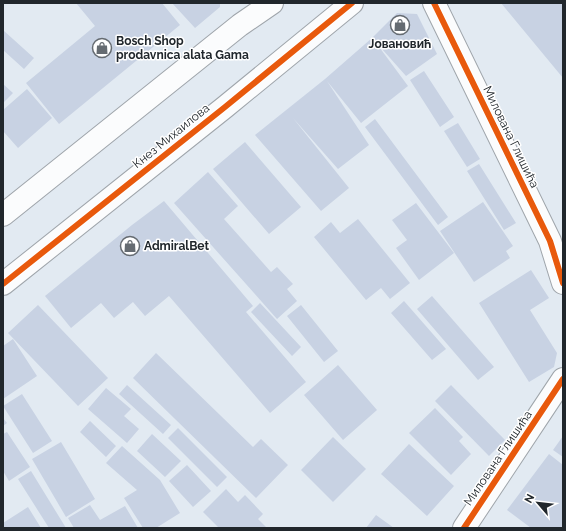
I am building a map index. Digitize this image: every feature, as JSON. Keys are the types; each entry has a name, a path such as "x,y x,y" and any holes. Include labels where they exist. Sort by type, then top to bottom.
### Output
{"street":[{"path":"3,215 240,25 272,3"},
{"name":"Кнез Михаилова","path":"3,284 219,112 352,3"},
{"name":"Милована Глишића","path":"434,3 550,241 563,283"},
{"name":"Милована Глишића","path":"464,528 563,380"}],"building":[{"path":"76,3 162,3 180,25 59,124 26,83 95,26"},
{"path":"172,3 220,3 220,7 195,28"},
{"path":"501,3 563,3 563,78"},
{"path":"397,13 417,14 437,54 406,76 374,40 408,86 361,123 327,81 369,145 338,169 293,118 349,188 321,211 255,135 325,79 372,38"},
{"path":"3,30 34,58 24,69 3,50"},
{"path":"424,71 454,117 440,127 410,80"},
{"path":"3,84 13,93 3,103"},
{"path":"27,89 52,118 18,148 3,131 3,110"},
{"path":"375,119 448,217 438,225 365,127"},
{"path":"458,123 480,159 467,167 444,131"},
{"path":"245,142 301,207 269,234 213,169"},
{"path":"479,164 516,223 504,230 467,171"},
{"path":"208,172 238,206 224,219 271,272 277,267 293,284 287,289 297,301 277,319 174,203"},
{"path":"164,201 253,306 246,312 306,382 270,413 169,296 145,316 133,302 114,318 101,303 71,328 45,296 132,225"},
{"path":"483,202 513,246 506,251 510,258 474,282 440,231"},
{"path":"416,203 454,253 419,280 396,248 407,240 392,220"},
{"path":"358,219 410,283 390,299 381,288 366,300 314,237 331,222 340,233"},
{"path":"531,270 549,298 530,310 557,353 554,367 529,382 479,303"},
{"path":"432,296 494,367 478,380 417,309"},
{"path":"404,301 446,349 432,360 391,313"},
{"path":"260,303 301,347 292,356 251,312"},
{"path":"38,305 108,378 78,406 8,333"},
{"path":"301,305 338,351 324,362 287,316"},
{"path":"13,339 37,376 3,399 3,346"},
{"path":"156,353 253,447 261,439 288,465 256,498 133,378"},
{"path":"338,365 377,410 343,440 304,395"},
{"path":"127,385 171,425 163,434 119,394"},
{"path":"451,385 505,440 489,456 435,401"},
{"path":"106,388 131,409 124,416 139,429 127,443 88,409"},
{"path":"22,394 52,441 33,453 3,406"},
{"path":"435,408 463,437 459,441 471,454 451,475 409,433"},
{"path":"3,418 7,423 3,426"},
{"path":"90,421 116,446 106,457 80,432"},
{"path":"178,428 227,477 217,487 168,438"},
{"path":"7,432 30,467 9,481 3,471 3,434"},
{"path":"152,434 181,461 165,477 137,451"},
{"path":"563,436 563,457 553,450"},
{"path":"333,437 366,469 333,502 301,470"},
{"path":"61,442 95,499 66,517 32,459"},
{"path":"409,444 454,486 427,516 381,474"},
{"path":"122,446 160,480 180,513 156,528 143,528 124,498 137,490 106,463"},
{"path":"549,454 563,465 563,528 531,528 507,510"},
{"path":"187,465 211,491 193,507 169,481"},
{"path":"31,471 66,528 49,528 18,479"},
{"path":"226,489 238,502 245,495 263,514 258,519 267,528 219,528 203,512"},
{"path":"90,505 100,520 125,506 138,528 74,528 68,518"},
{"path":"28,507 41,528 3,528 3,523"},
{"path":"376,515 394,528 366,528"}],"cycle path":[{"path":"3,284 225,107 352,3"},
{"path":"434,3 550,241 563,283"},
{"path":"464,528 563,379"}],"place":[{"name":"Јовановић","path":"400,25"},
{"name":"Bosch Shop prodavnica alata Gama","path":"102,48"},
{"name":"AdmiralBet","path":"130,246"}]}
